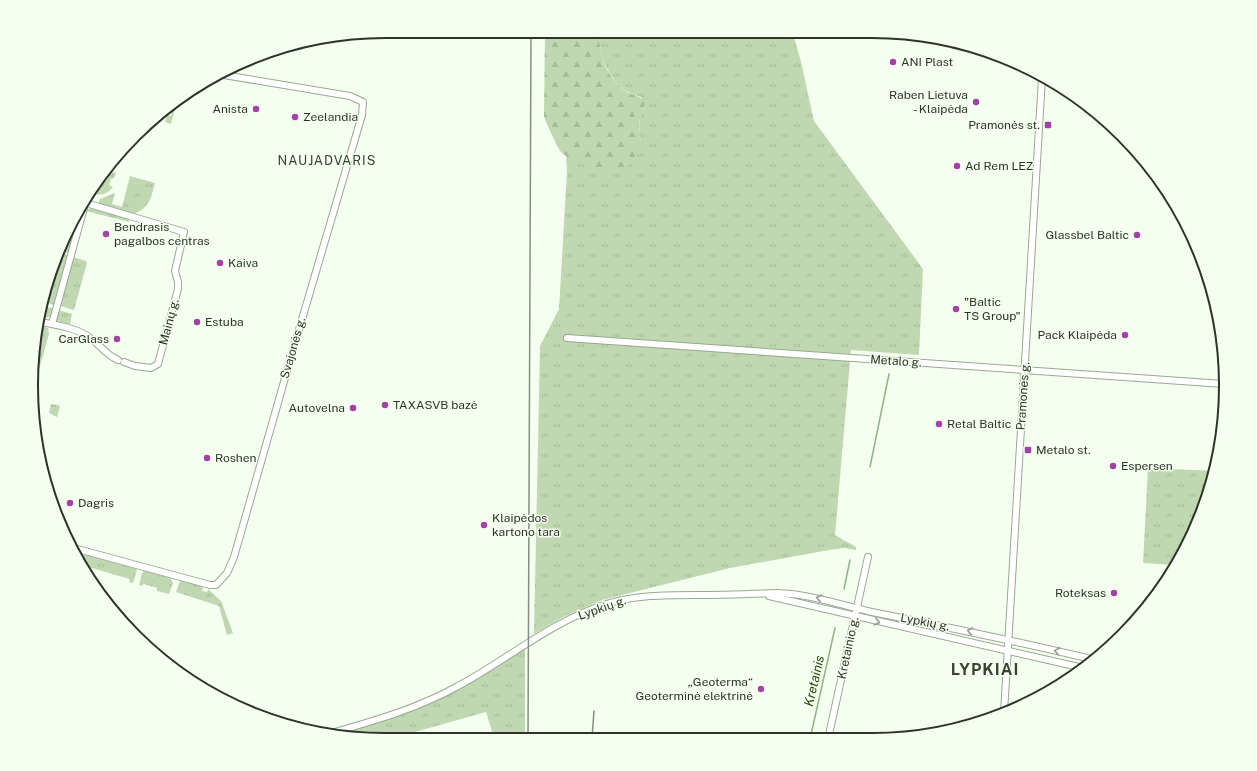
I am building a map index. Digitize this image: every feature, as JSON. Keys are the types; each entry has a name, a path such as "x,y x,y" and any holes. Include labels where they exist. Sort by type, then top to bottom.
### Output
{"street":[{"name":"Svajonės g.","path":"80,550 210,585 216,585 224,578 234,556 287,369 362,116 363,102 350,96 229,76"},
{"name":"Pramonės g.","path":"1004,707 1042,83"},
{"name":"Mainų g.","path":"44,322 83,334 110,356 121,361 135,366 151,368 158,364 178,289 175,271 184,232 90,204"},
{"path":"52,324 81,220"},
{"name":"Metalo g.","path":"567,338 1219,384"},
{"name":"Kretainio g.","path":"829,733 868,557"},
{"name":"Lypkių g.","path":"341,730 394,715 435,698 465,683 528,643 583,613 621,600 660,596 777,593 797,594 1087,658"},
{"name":"Lypkių g.","path":"753,594 777,597 1076,666"}],"green space":[{"path":"545,38 598,38 603,60 612,78 624,91 639,97 645,102 639,123 641,141 640,148 634,159 626,167 620,170 603,170 583,164 566,156 559,150 544,116"},
{"path":"598,38 794,38 814,121 923,269 919,355 851,350 835,535 856,547 856,550 844,548 829,550 730,568 602,600 565,616 534,634 540,346 559,309 567,171 566,156 582,163 641,142 639,127 640,117 644,108 641,97 624,90 614,80 603,60"},
{"path":"175,109 171,124 165,122 167,116 171,116 172,112"},
{"path":"112,172 116,173 114,178 111,179 109,185 113,187 108,192 96,194"},
{"path":"130,176 155,183 151,198 147,205 134,214 98,204 100,199 115,193 112,204 122,207"},
{"path":"90,208 126,218 129,222 86,211"},
{"path":"72,236 68,253 64,252"},
{"path":"64,254 68,255 54,305 48,303 56,274"},
{"path":"73,257 86,261 87,263 74,310 60,306"},
{"path":"47,307 53,308 51,316 45,318"},
{"path":"58,310 72,314 70,324 57,320"},
{"path":"43,327 48,328 49,334 39,370"},
{"path":"51,404 58,405 60,407 57,417 49,413"},
{"path":"1148,468 1208,471 1201,497 1193,518 1169,565 1143,563"},
{"path":"86,555 134,568 137,570 133,583 129,581 130,579 90,567 83,556"},
{"path":"145,570 169,576 173,583 169,594 157,591 157,588 144,584 141,586 139,585 142,573"},
{"path":"183,580 203,587 202,591 207,592 208,589 221,601 233,633 227,635 219,606 176,592 180,581"},
{"path":"525,645 525,733 492,733 486,712 411,733 347,731 418,709 452,693"}],"waterway":[{"name":"Kretainis","path":"870,467 889,374"},
{"name":"Kretainis","path":"844,589 850,560"},
{"name":"Kretainis","path":"811,733 835,628"}],"railway":[{"path":"528,733 531,38"},
{"path":"592,733 594,711"}],"place":[{"name":"ANI Plast","path":"893,62"},
{"name":"Raben Lietuva - Klaipėda","path":"976,102"},
{"name":"Anista","path":"256,109"},
{"name":"Zeelandia","path":"295,117"},
{"name":"Pramonės st.","path":"1048,125"},
{"name":"Ad Rem LEZ","path":"957,166"},
{"name":"Bendrasis pagalbos centras","path":"106,234"},
{"name":"Glassbel Baltic","path":"1137,235"},
{"name":"Kaiva","path":"220,263"},
{"name":"\"Baltic TS Group\"","path":"956,309"},
{"name":"Estuba","path":"197,322"},
{"name":"Pack Klaipėda","path":"1125,335"},
{"name":"CarGlass","path":"117,339"},
{"name":"TAXASVB bazė","path":"385,405"},
{"name":"Autovelna","path":"353,408"},
{"name":"Retal Baltic","path":"939,424"},
{"name":"Metalo st.","path":"1028,450"},
{"name":"Roshen","path":"207,458"},
{"name":"Espersen","path":"1113,466"},
{"name":"Dagris","path":"70,503"},
{"name":"Klaipėdos kartono tara","path":"484,525"},
{"name":"Roteksas","path":"1114,593"},
{"name":"„Geoterma“ Geoterminė elektrinė","path":"761,689"}],"district":[{"name":"NAUJADVARIS","path":"327,160"},
{"name":"LYPKIAI","path":"985,669"}]}
